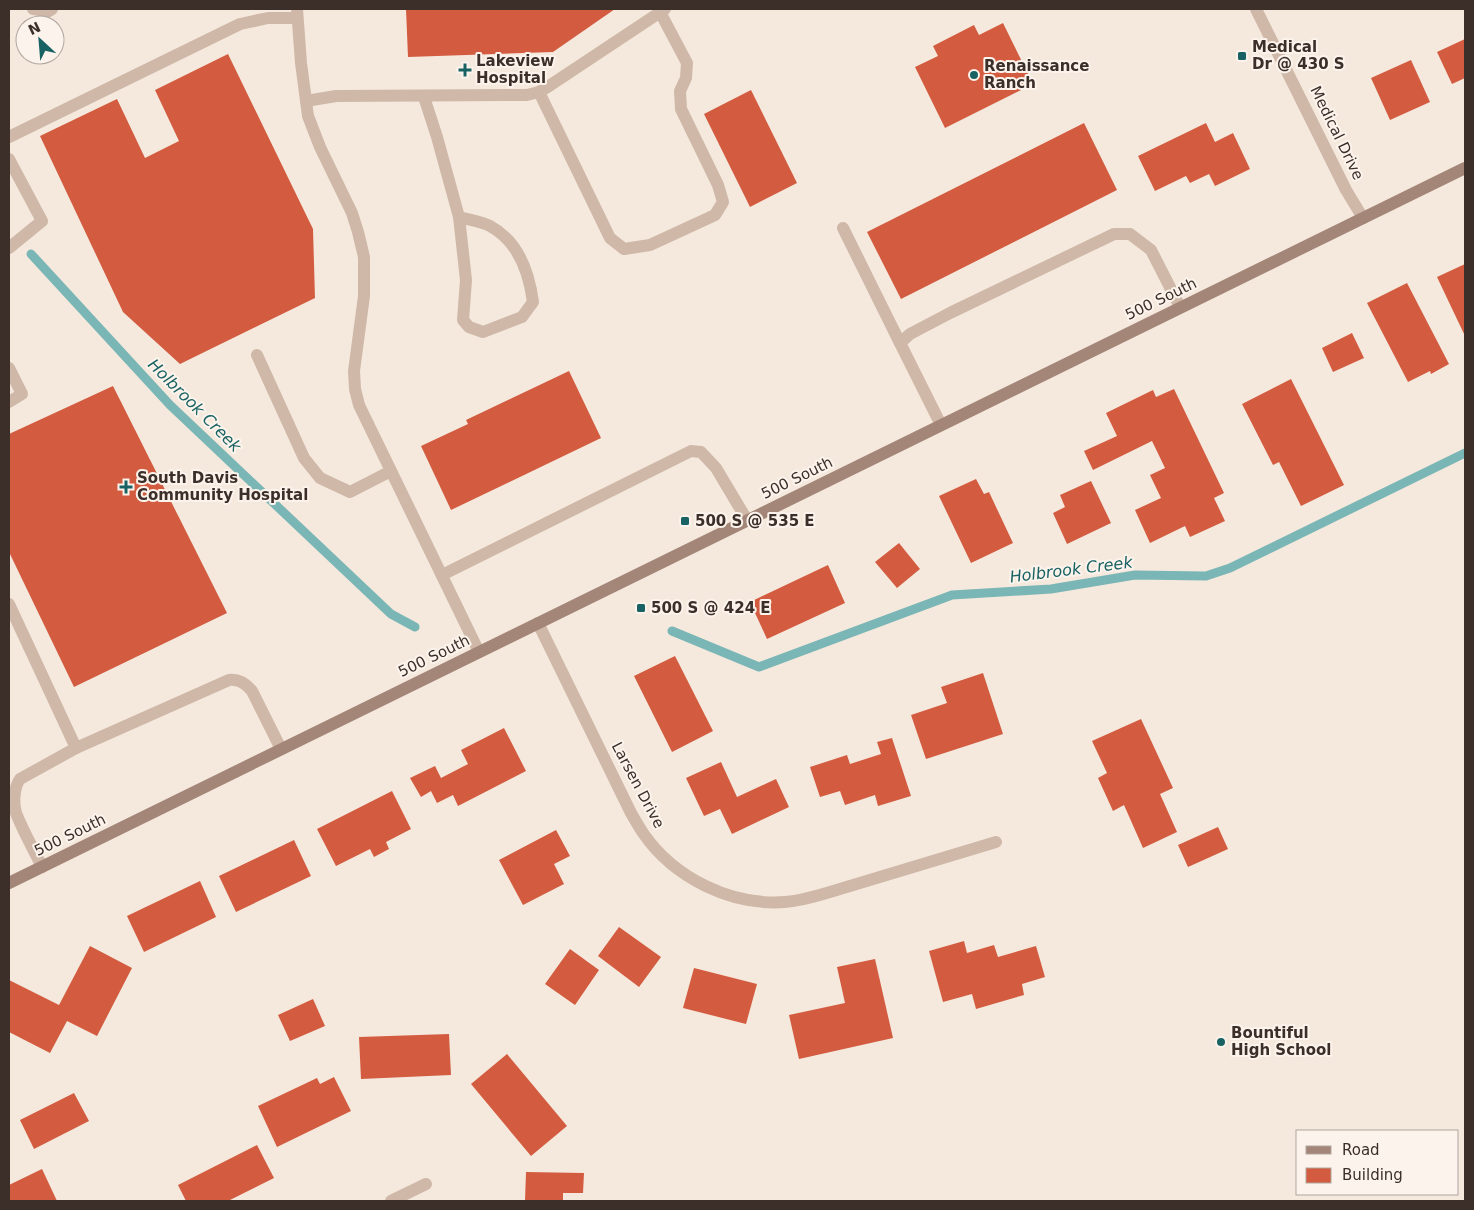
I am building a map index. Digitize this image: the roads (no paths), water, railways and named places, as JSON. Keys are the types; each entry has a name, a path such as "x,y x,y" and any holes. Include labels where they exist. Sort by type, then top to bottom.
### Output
{"street":[{"path":"33,9 47,12 52,9"},
{"name":"Medical Drive","path":"1256,9 1346,190 1363,218"},
{"path":"306,100 336,96 517,96 538,92 561,79 663,10 688,62 686,78 680,91 681,109 718,185 723,202 715,214 650,245 624,249 610,238 538,92"},
{"path":"9,137 240,24 297,13 308,116 312,130 352,213 364,257 364,296 354,371 355,389 359,405 480,652"},
{"path":"424,97 459,217 466,280 463,320 469,328 483,332 522,317 533,302 531,285 516,248 505,235 488,225 459,217"},
{"path":"9,159 42,221 9,248"},
{"name":"500 South","path":"9,883 1465,168"},
{"path":"842,228 941,425"},
{"path":"900,343 910,334 950,313 1114,234 1130,234 1151,250 1180,308"},
{"path":"257,355 304,458 320,478 350,492 391,471"},
{"path":"9,368 22,394 9,402"},
{"path":"442,575 691,451 700,452 716,468 747,520"},
{"path":"9,604 76,748"},
{"name":"Larsen Drive","path":"538,623 643,833 675,867 701,884 738,898 761,902 800,900 996,842"},
{"path":"42,867 16,812 13,786 20,779 76,748 229,680 235,680 247,685 252,691 281,749"},
{"path":"390,1201 426,1184"}],"waterway":[{"name":"Holbrook Creek","path":"31,254 170,405 391,614 415,627"},
{"name":"Holbrook Creek","path":"672,631 759,667 952,595 1051,589 1135,575 1206,576 1230,568 1465,453"}],"place":[{"name":"Medical Dr @ 430 S","path":"1242,56"},
{"name":"Lakeview Hospital","path":"465,70"},
{"name":"Renaissance Ranch","path":"974,75"},
{"name":"South Davis Community Hospital","path":"126,487"},
{"name":"500 S @ 535 E","path":"685,521"},
{"name":"500 S @ 424 E","path":"641,608"},
{"name":"Bountiful High School","path":"1221,1042"}]}
